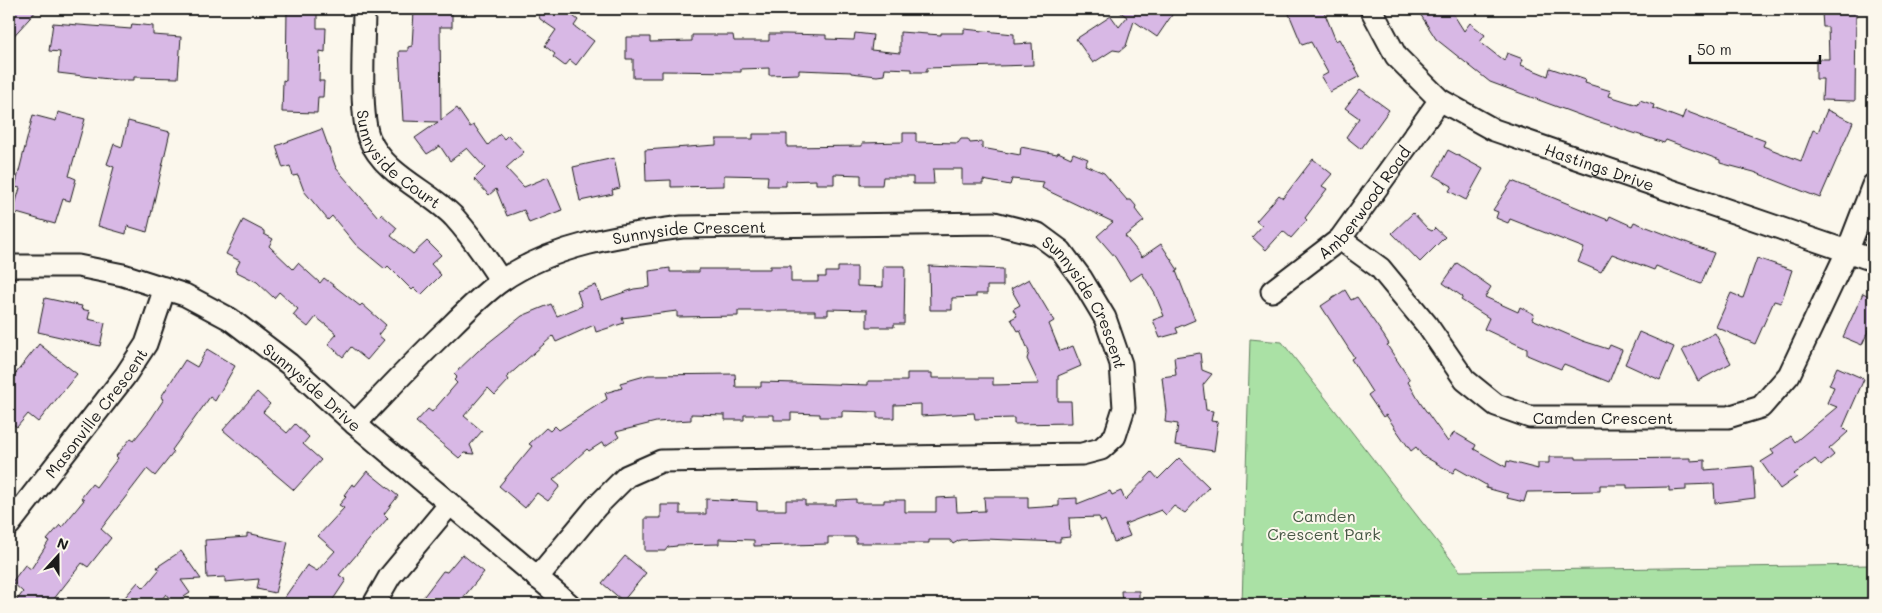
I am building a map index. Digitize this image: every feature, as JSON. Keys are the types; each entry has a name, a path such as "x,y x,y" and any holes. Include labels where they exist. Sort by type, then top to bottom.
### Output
{"street":[{"name":"Sunnyside Court","path":"364,9 364,113 369,137 390,169 453,216 477,245 502,281"},
{"name":"Hastings Drive","path":"1370,9 1396,56 1440,100 1494,130 1873,260"},
{"name":"Amberwood Road","path":"1272,291 1340,239 1440,100"},
{"name":"Camden Crescent","path":"1340,239 1380,268 1428,325 1465,380 1496,405 1530,417 1728,417 1761,407 1789,375 1847,252 1873,185"},
{"name":"Sunnyside Crescent","path":"354,424 435,341 502,281 543,259 592,243 636,233 682,227 994,223 1038,234 1060,250 1081,278 1105,318 1121,364 1124,408 1116,436 1100,450 1082,454 661,461 628,476 621,482 596,507 538,578"},
{"name":"Sunnyside Drive","path":"9,266 78,266 123,275 185,294 230,320 289,364 354,424 569,604"},
{"name":"Masonville Crescent","path":"9,525 125,376 146,344 165,288"},
{"path":"374,604 390,576 450,504"}],"green space":[{"name":"Camden Crescent Park","path":"1250,339 1282,342 1460,571 1873,565 1873,604 1242,604"}],"building":[{"path":"9,9 38,9 9,41"},
{"path":"287,9 317,9 317,28 326,28 325,52 320,51 319,81 324,81 323,97 318,97 317,113 282,112 283,80 286,81"},
{"path":"416,9 452,9 452,27 440,27 441,120 457,108 470,127 474,125 488,145 500,134 504,139 508,135 524,152 506,168 524,187 548,177 562,210 529,223 524,210 507,216 496,189 489,195 474,179 485,168 467,148 450,161 440,146 427,154 415,138 438,122 403,121 399,51 408,51 408,47 412,46 414,11 417,12"},
{"path":"537,9 564,9 578,20 574,26 594,41 576,65 570,60 565,66 553,57 555,54 545,46 556,30 540,19"},
{"path":"1116,9 1176,9 1157,37 1134,21 1126,46 1120,51 1113,50 1093,63 1076,39 1111,16 1119,27 1127,17"},
{"path":"1287,9 1323,9 1336,41 1339,39 1360,76 1330,92 1321,77 1328,73 1311,42 1302,45"},
{"path":"1417,9 1450,9 1464,31 1470,23 1485,35 1480,42 1504,61 1507,53 1523,59 1521,65 1548,76 1550,68 1586,80 1585,83 1611,91 1609,96 1638,105 1640,100 1654,105 1653,108 1682,119 1685,111 1765,141 1763,146 1801,161 1813,130 1818,132 1827,110 1853,122 1820,198 1754,172 1720,163 1720,160 1666,140 1664,143 1582,116 1490,82 1436,39"},
{"path":"1856,12 1855,101 1822,100 1823,79 1816,79 1816,59 1829,59 1828,27 1823,27 1822,13"},
{"path":"53,23 131,29 132,24 153,26 153,35 181,37 178,78 134,77 134,80 117,80 58,73 60,52 49,51"},
{"path":"964,29 1014,34 1014,44 1032,43 1033,65 927,68 927,72 912,72 912,69 885,68 884,75 877,76 851,72 799,70 799,74 769,75 769,68 741,69 741,72 662,71 662,78 633,78 633,59 626,59 626,37 650,37 650,42 692,41 692,35 733,35 734,41 769,41 769,34 786,34 826,35 826,39 854,40 855,33 873,35 871,50 900,53 900,32 941,35 941,33 964,33"},
{"path":"1360,89 1389,110 1361,149 1346,137 1359,118 1345,108"},
{"path":"58,112 85,119 69,176 76,179 70,201 63,199 55,224 13,212 20,188 15,187 33,115 56,121"},
{"path":"128,121 170,132 147,232 127,226 126,234 98,226 114,167 107,164 114,144 122,147"},
{"path":"322,129 336,168 378,217 381,214 397,228 391,236 413,254 427,241 441,255 431,264 441,275 421,295 414,288 412,290 388,266 385,269 356,245 332,216 328,220 304,191 298,175 293,176 290,166 283,168 276,146"},
{"path":"903,133 916,133 916,142 958,143 961,139 968,139 970,143 982,142 982,148 1020,155 1021,147 1057,154 1058,152 1071,158 1073,153 1088,159 1085,165 1104,173 1127,200 1131,200 1136,206 1135,209 1144,221 1125,236 1142,257 1161,244 1178,270 1176,271 1195,320 1176,328 1178,333 1160,338 1153,320 1164,316 1155,294 1142,273 1130,281 1115,257 1097,236 1113,222 1042,188 1044,182 1012,179 1010,185 983,180 983,184 962,184 962,169 933,169 934,184 913,184 913,177 883,177 882,185 861,185 861,175 834,174 834,184 816,184 816,180 786,181 786,186 767,186 768,176 724,175 724,186 671,187 671,180 646,181 645,150 716,145 716,139 753,139 753,134 787,134 787,147 862,146 862,143 903,142"},
{"path":"1448,150 1483,169 1466,200 1449,191 1452,186 1434,176"},
{"path":"614,158 620,188 612,190 613,194 580,201 573,167"},
{"path":"1313,159 1332,174 1322,186 1327,189 1305,218 1307,220 1291,238 1283,231 1266,250 1252,237 1262,226 1256,221 1279,195 1283,198"},
{"path":"1512,181 1608,220 1610,216 1632,226 1634,222 1714,253 1701,284 1656,266 1654,270 1612,254 1601,272 1578,262 1584,248 1510,219 1508,223 1496,218 1498,212 1493,210"},
{"path":"1413,213 1428,229 1432,231 1435,228 1445,237 1420,262 1392,233"},
{"path":"243,220 264,231 264,234 273,239 269,246 293,269 298,263 320,283 324,278 360,306 362,304 386,325 378,335 384,340 367,360 351,347 343,357 328,344 337,334 316,317 308,327 293,315 298,309 279,292 274,298 257,282 235,271 240,261 226,254"},
{"path":"1757,258 1792,270 1781,303 1774,301 1755,344 1716,327 1731,293 1743,298"},
{"path":"1457,263 1491,287 1485,297 1518,312 1520,307 1534,314 1532,319 1583,341 1608,349 1610,345 1622,350 1609,382 1564,364 1561,369 1527,355 1527,349 1484,329 1489,318 1461,300 1463,297 1443,283"},
{"path":"770,266 791,266 791,282 818,282 818,277 826,277 826,272 838,272 838,267 857,267 857,286 883,287 883,266 905,266 904,324 894,324 894,327 867,327 867,310 828,309 828,315 815,315 815,311 738,311 738,316 677,317 677,311 622,318 624,323 596,332 594,325 556,342 553,336 507,377 509,380 495,395 488,388 464,416 482,431 470,445 474,454 464,453 459,458 416,422 428,409 432,412 457,383 454,380 457,377 454,374 478,351 522,316 551,304 557,316 582,306 577,291 596,285 601,300 634,289 650,287 649,271 670,268 670,272 699,272 699,269 770,269"},
{"path":"929,266 1003,269 1003,286 987,286 987,294 976,294 976,297 952,298 952,310 930,310"},
{"path":"1029,279 1054,321 1049,324 1060,351 1073,346 1081,366 1058,376 1058,401 1071,401 1072,423 1014,424 1014,418 975,419 974,413 921,416 921,404 894,405 894,418 877,418 877,412 842,411 842,417 820,417 820,414 791,413 791,420 774,420 774,415 744,415 744,420 725,420 725,415 691,414 691,420 656,422 616,432 619,437 605,446 603,442 589,451 587,449 553,480 560,486 548,501 537,493 525,508 499,486 532,446 529,444 546,428 550,431 555,426 559,430 607,399 605,393 622,388 620,383 648,375 735,374 736,387 761,387 761,382 868,385 868,381 907,381 907,373 932,373 932,378 993,378 993,385 1039,384 1027,359 1029,352 1020,330 1018,331 1011,319 1017,316 1013,309 1020,305 1011,289"},
{"path":"1345,290 1351,300 1357,297 1384,336 1389,344 1387,345 1410,380 1408,382 1421,404 1448,442 1454,432 1476,445 1474,449 1506,467 1507,461 1538,469 1538,463 1549,463 1549,457 1576,457 1576,459 1690,458 1690,461 1705,460 1705,470 1753,466 1755,498 1715,503 1714,484 1686,485 1686,490 1669,491 1669,487 1627,488 1627,485 1600,485 1600,491 1527,492 1524,502 1507,498 1508,494 1486,488 1486,485 1456,468 1453,473 1422,455 1416,447 1411,451 1386,415 1383,417 1368,395 1372,392 1351,359 1354,357 1321,306"},
{"path":"1863,293 1873,298 1873,320 1862,345 1843,337"},
{"path":"45,298 82,306 81,309 90,311 88,319 105,323 100,346 38,332"},
{"path":"1639,332 1674,347 1660,380 1625,364"},
{"path":"1715,333 1731,363 1698,381 1682,350"},
{"path":"39,344 77,374 38,422 28,414 17,427 9,421 9,382"},
{"path":"207,349 235,366 215,401 210,397 172,450 174,452 155,476 147,469 101,529 111,538 88,567 82,563 50,604 14,604 23,592 12,582 25,565 31,569 49,541 47,540 60,525 62,527 84,500 81,498 92,484 96,487 118,458 116,456 131,438 134,440 151,419 164,399 161,397 185,360 197,367"},
{"path":"1200,353 1202,370 1212,374 1203,385 1206,410 1213,411 1211,421 1218,422 1214,451 1175,445 1178,424 1165,422 1166,412 1162,377 1176,375 1174,357"},
{"path":"1837,367 1864,379 1843,427 1848,432 1829,449 1834,455 1821,466 1815,459 1794,474 1797,477 1780,489 1761,462 1774,454 1771,450 1791,436 1795,442 1837,407 1827,403 1834,387 1829,385"},
{"path":"257,392 270,404 263,412 287,433 295,424 309,437 303,444 321,460 294,490 223,430"},
{"path":"1179,458 1209,487 1185,513 1174,506 1166,515 1161,510 1125,524 1130,536 1114,542 1105,520 1101,522 1099,517 1069,518 1070,537 1060,538 1060,542 985,539 960,540 953,544 950,540 929,540 929,543 856,543 856,537 828,537 828,544 754,546 754,540 719,539 719,544 677,545 668,547 665,551 645,551 645,518 661,518 661,505 680,505 680,514 706,514 706,499 757,502 757,510 786,510 786,500 805,500 805,505 836,505 836,500 856,499 856,503 884,503 884,500 905,500 905,512 936,512 936,498 956,497 957,512 985,511 984,497 1028,497 1028,508 1059,506 1059,499 1077,498 1077,504 1110,491 1112,495 1121,491 1125,500 1152,472 1158,479"},
{"path":"367,471 398,496 384,514 388,518 339,575 346,580 330,604 280,604 307,565 317,571 335,551 318,536 344,508 339,505 346,497 344,495 352,484 355,486"},
{"path":"247,533 288,542 275,593 257,589 259,579 225,582 225,577 207,578 205,540 247,537"},
{"path":"181,551 201,579 181,580 190,593 173,604 166,594 158,604 119,604 138,582 144,588 159,570 157,567"},
{"path":"462,554 484,572 458,604 418,604 443,571 447,572"},
{"path":"625,556 646,573 623,601 602,583"},
{"path":"1121,591 1139,591 1139,604 1122,604"}]}
